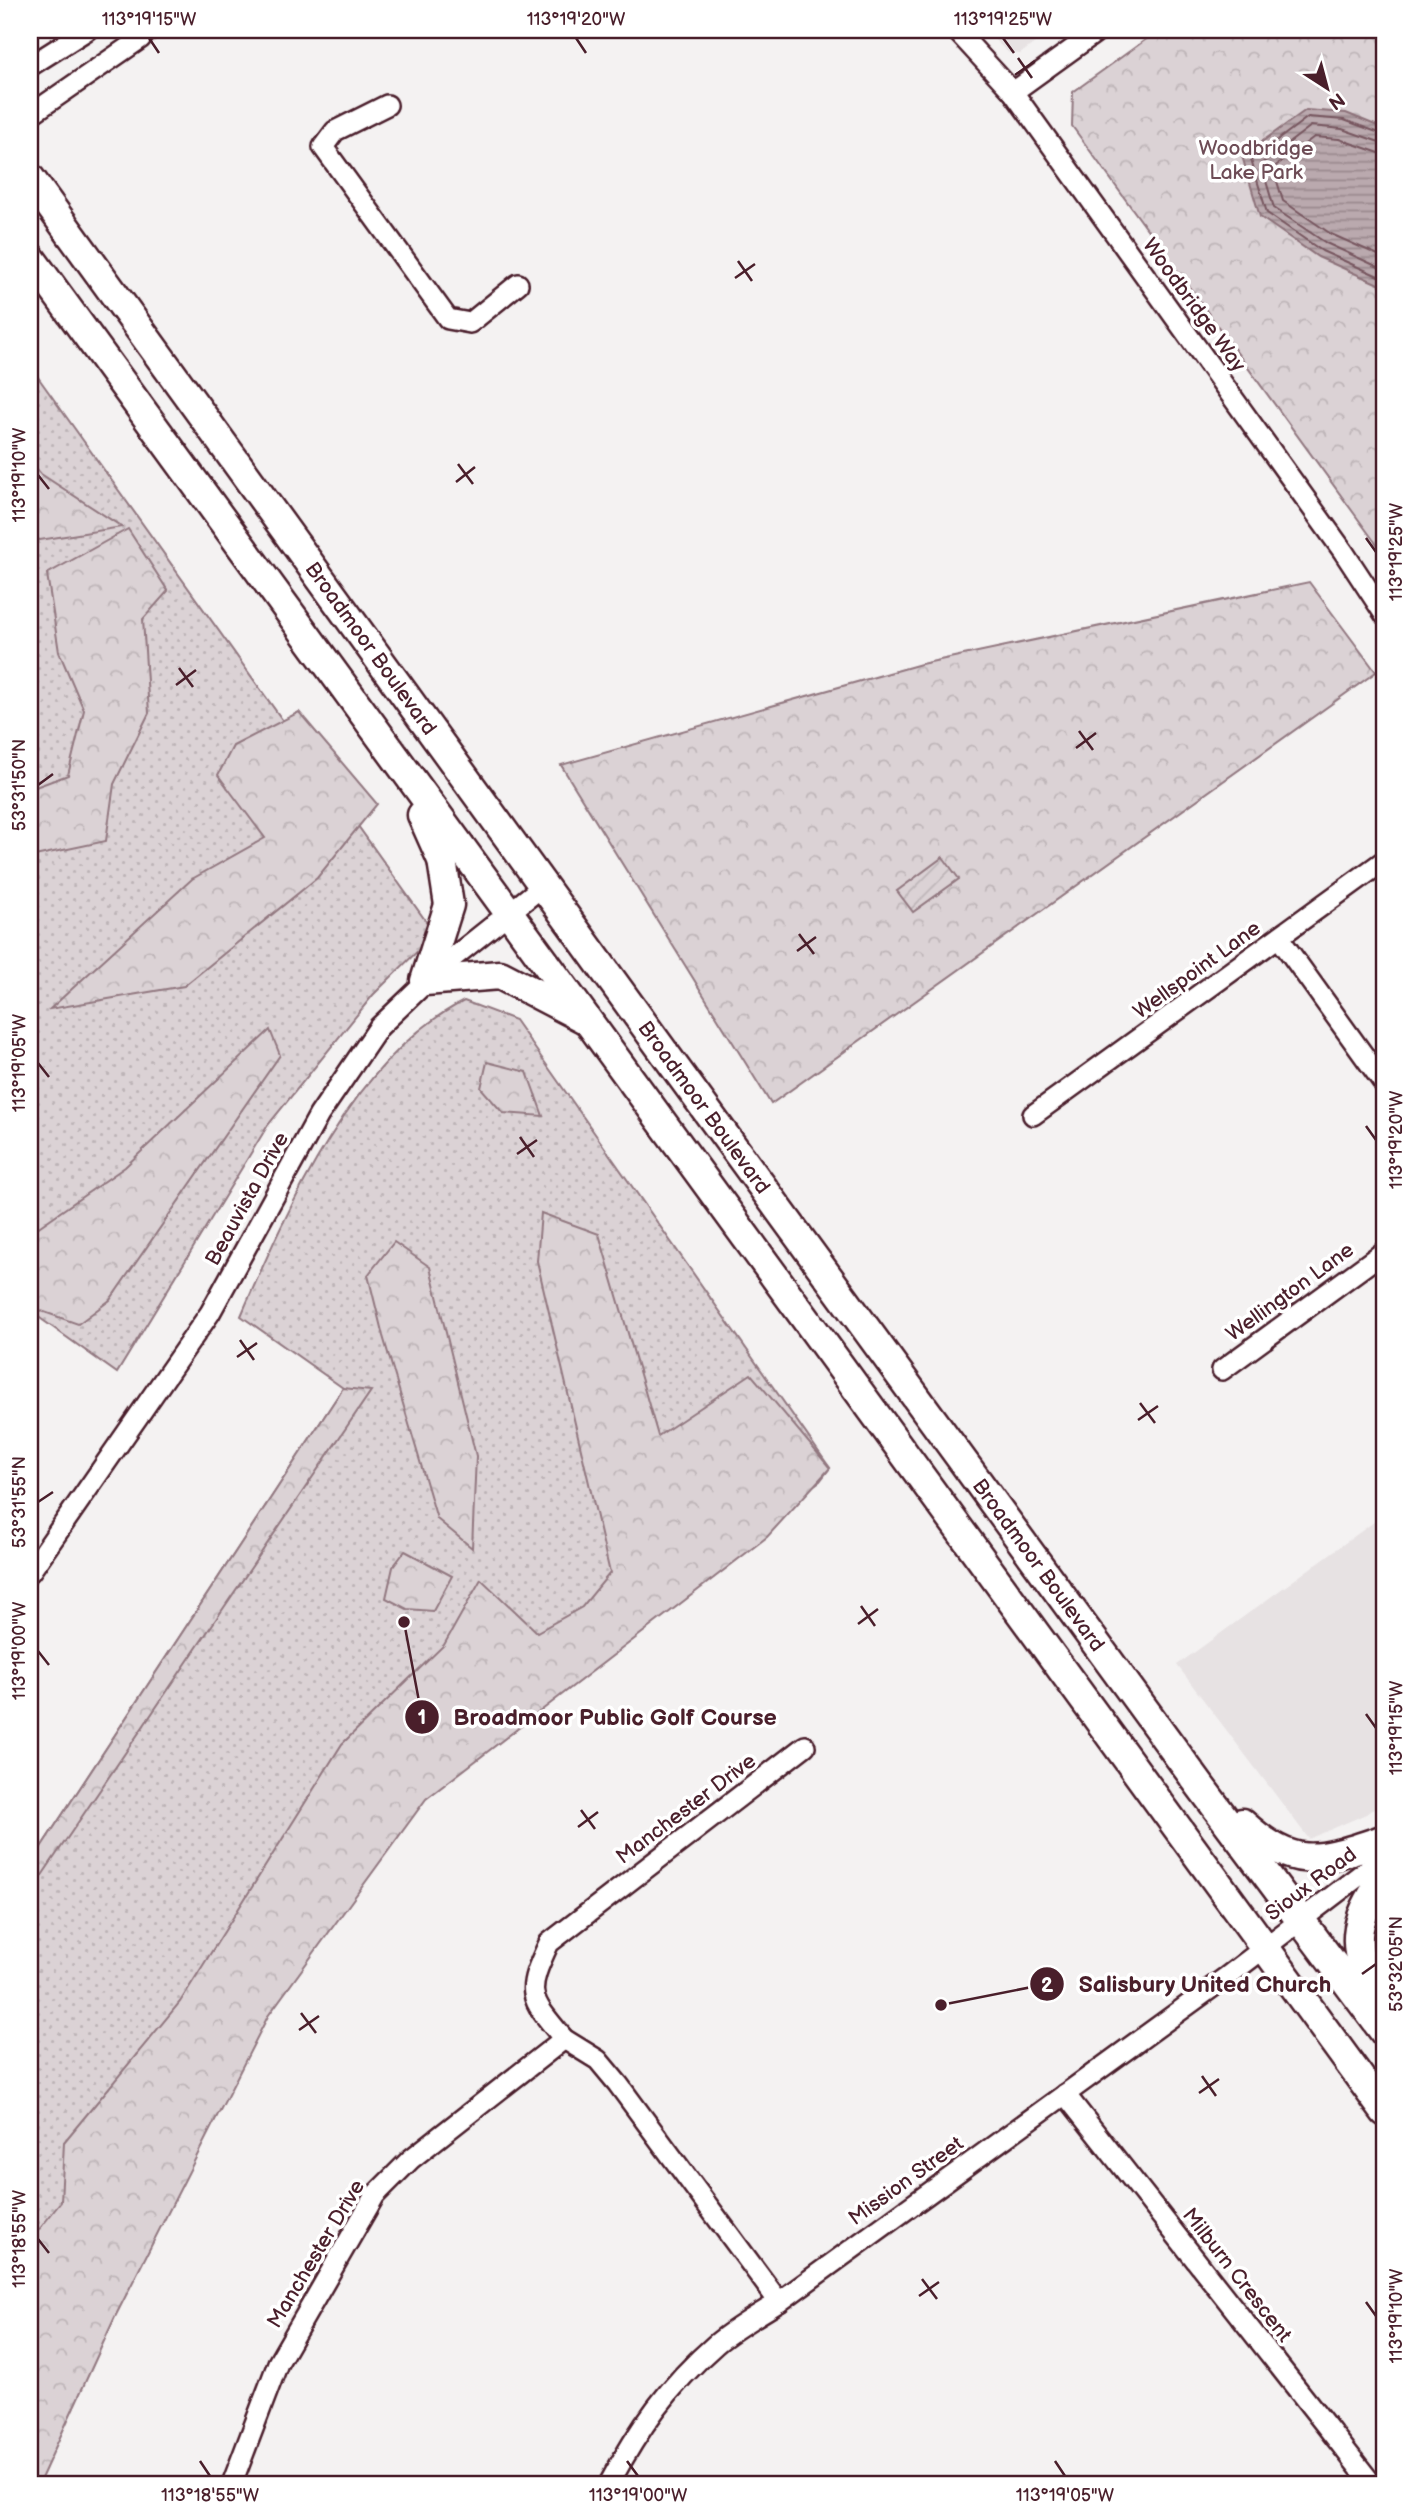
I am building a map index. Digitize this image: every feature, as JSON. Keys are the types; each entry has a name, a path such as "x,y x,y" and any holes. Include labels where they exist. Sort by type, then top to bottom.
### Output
{"main road":[{"name":"Broadmoor Boulevard","path":"30,178 1201,1787 1385,2033"},
{"name":"Broadmoor Boulevard","path":"30,257 1385,2112"},
{"path":"399,765 442,860 447,888 449,905 425,981 500,975 590,1022"},
{"path":"1201,1787 1268,1846 1304,1860 1322,1858 1385,1839"},
{"path":"1385,1876 1367,1902 1356,1930 1356,1947 1376,2011 1385,2026"}],"street":[{"path":"30,66 87,30"},
{"path":"30,115 140,39 148,30"},
{"name":"Woodbridge Way","path":"956,30 1013,92 1343,551 1385,615"},
{"path":"1013,92 1099,30"},
{"path":"387,105 335,131 323,147 448,320 470,323 518,284"},
{"name":"Wellspoint Lane","path":"1033,1115 1280,939 1385,860"},
{"name":"Beauvista Drive","path":"30,1572 210,1313 319,1115 379,1027 425,981 544,885"},
{"path":"1280,939 1385,1085"},
{"name":"Wellington Lane","path":"1222,1370 1385,1251"},
{"name":"Manchester Drive","path":"779,2302 618,2084 598,2060 564,2039 537,2006 532,1978 549,1942 805,1746"},
{"name":"Sioux Road","path":"1264,1947 1385,1856"},
{"name":"Mission Street","path":"609,2484 636,2432 670,2388 718,2342 779,2302 1264,1947"},
{"name":"Manchester Drive","path":"232,2484 278,2363 375,2196 411,2159 564,2039"},
{"name":"Milburn Crescent","path":"1065,2094 1372,2484"}],"shaded area":[{"path":"984,30 1052,30 1020,54 1009,53"},
{"path":"1385,1514 1385,1800 1366,1814 1309,1839 1177,1665"}],"green space":[{"name":"Woodbridge Lake Park","path":"1159,30 1385,30 1385,556 1072,126 1073,92"},
{"path":"30,366 435,934 373,995 268,1125 117,1373 30,1311"},
{"path":"30,461 41,474 122,527 40,540 30,537"},
{"path":"128,529 168,591 143,619 149,713 114,784 106,841 30,857 30,789 68,775 84,710 59,652 47,574"},
{"path":"1309,582 1376,672 771,1104 561,765 921,664"},
{"path":"299,712 377,804 317,878 184,986 50,1009 192,879 265,838 218,775 233,746"},
{"path":"943,857 959,879 913,912 897,891"},
{"path":"464,1001 515,1020 830,1468 820,1481 417,1763 30,2378 30,1864 343,1388 241,1316 303,1184 358,1097 390,1058 425,1026"},
{"path":"270,1030 280,1055 110,1300 78,1324 30,1307 30,1233 125,1167"},
{"path":"487,1062 527,1072 543,1116 503,1113 481,1088"},
{"path":"541,1213 599,1234 658,1436 751,1374 830,1468 767,1537 426,1799 268,2016 115,2317 39,2483 30,2484 30,2241 61,2202 64,2142 180,2002 342,1744 444,1645 481,1579 537,1632 582,1607 610,1573 537,1261"},
{"path":"394,1242 430,1267 476,1456 472,1548 437,1519 383,1336 368,1275"},
{"path":"343,1388 371,1391 30,1893 30,1864"},
{"path":"405,1551 452,1576 433,1611 407,1609 386,1598 393,1567"}],"water":[{"path":"1306,110 1346,113 1385,129 1385,287 1318,257 1260,217 1242,156"}],"place":[{"name":"Broadmoor Public Golf Course","path":"404,1622"},
{"name":"Salisbury United Church","path":"941,2005"}]}
